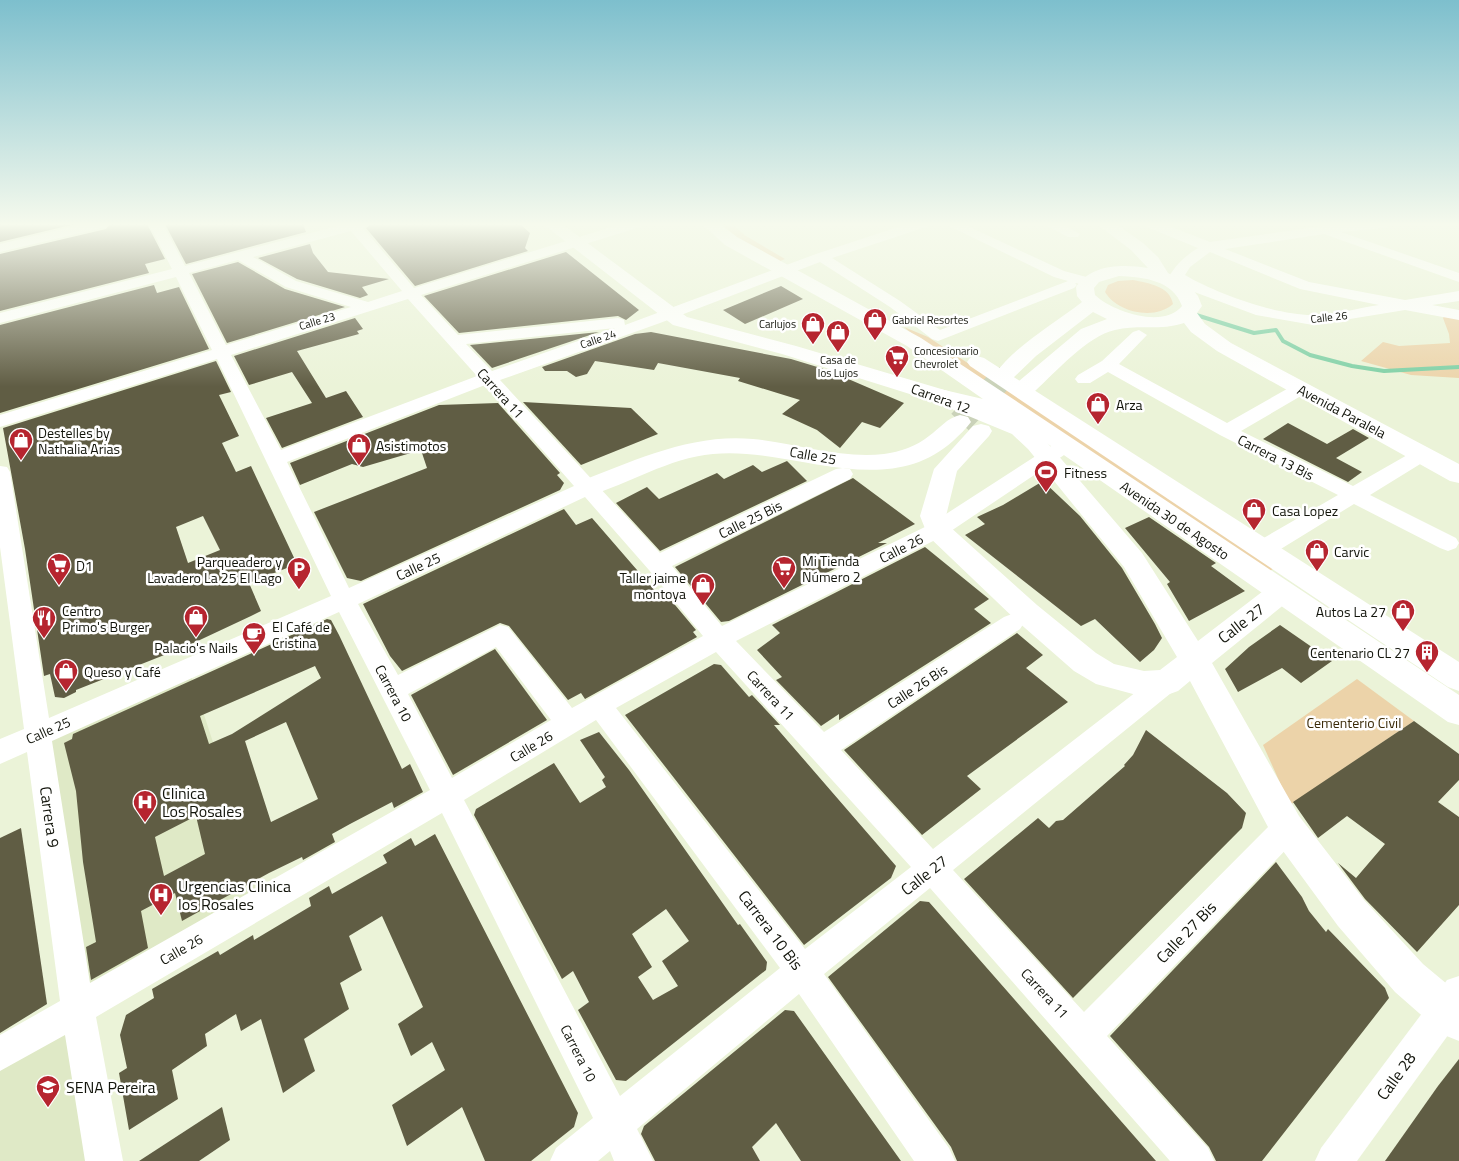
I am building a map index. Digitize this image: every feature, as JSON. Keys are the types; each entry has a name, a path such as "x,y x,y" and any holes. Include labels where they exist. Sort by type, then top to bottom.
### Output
{"main road":[{"name":"Carrera 12","path":"615,278 661,317 789,350 940,396 1020,430 1055,441 1133,560 1194,659 1287,828 1351,912 1410,978 1454,1007"},
{"name":"Avenida 30 de Agosto","path":"811,278 914,342 964,359 1022,415 1055,441 1459,712"},
{"name":"Avenida 30 de Agosto","path":"817,278 936,335 1055,441 1263,549 1459,678"},
{"path":"1006,374 1029,352 1079,287 1094,278"},
{"path":"1027,386 1088,333 1111,324 1142,326 1171,320 1188,314 1192,306 1191,300 1183,289 1166,278"},
{"name":"Avenida Paralela","path":"1079,287 1113,315 1142,326 1224,347"},
{"name":"Avenida Paralela","path":"1188,314 1198,328 1224,347 1424,454 1459,476"},
{"path":"940,396 1022,415"},
{"name":"Calle 25","path":"588,488 671,456 701,448 729,445 771,447 816,457 847,468 919,452 970,427 946,469 933,516 937,530"},
{"path":"937,530 1026,613 1085,662 1107,675 1144,684 1167,682"},
{"name":"Calle 27","path":"1167,682 1281,592"}],"street":[{"path":"0,318 153,278"},
{"name":"Carrera 10","path":"184,278 276,459 344,600 393,690 634,1161"},
{"path":"280,278 291,284 365,306"},
{"name":"Carrera 11","path":"399,278 657,564 719,640 822,748 930,870 1084,1036 1195,1161"},
{"name":"Calle 23","path":"0,421 458,278"},
{"name":"Calle 24","path":"276,459 488,378 661,317 763,278"},
{"path":"854,278 895,304 936,335 1079,287"},
{"path":"1061,278 1079,287"},
{"path":"1286,278 1305,286 1459,315"},
{"name":"Calle 26","path":"1170,279 1262,312 1313,320 1410,306 1459,296"},
{"path":"453,340 661,317"},
{"path":"1084,379 1108,364 1142,326"},
{"name":"Carrera 13 Bis","path":"1108,364 1227,431 1448,543"},
{"path":"1227,431 1300,389"},
{"name":"Calle 26","path":"0,1054 446,796 599,705 719,640 937,530 1055,441"},
{"path":"1263,549 1424,454"},
{"name":"Calle 25 Bis","path":"657,564 847,468"},
{"name":"Carrera 9","path":"0,472 78,1010 104,1161"},
{"name":"Calle 25","path":"0,752 344,600 588,488"},
{"name":"Calle 26 Bis","path":"822,748 1012,623"},
{"path":"393,690 500,634 569,723"},
{"name":"Calle 27","path":"569,1161 616,1125 802,971 1167,682"},
{"name":"Carrera 10 Bis","path":"599,705 802,971 936,1161"},
{"name":"Calle 27 Bis","path":"1084,1036 1287,828"},
{"name":"Calle 28","path":"1334,1161 1454,1007"}],"shaded area":[{"name":"Clinica Los Rosales","path":"191,675 265,901 78,1010 38,735"},
{"name":"SENA Pereira","path":"78,1010 104,1161 0,1161 0,1054"}],"green space":[{"path":"1133,280 1163,289 1168,293 1173,304 1156,312 1136,312 1118,305 1105,292 1108,285 1118,281"},
{"path":"1447,312 1459,315 1459,378 1411,375 1361,361 1383,342 1399,346 1450,343 1443,318"},
{"path":"904,327 928,337 1277,566 1266,574 919,340"},
{"name":"Cementerio Civil","path":"1357,679 1414,721 1290,805 1263,745"}],"building":[{"path":"0,278 129,278 0,311"},
{"path":"194,278 266,278 285,289 345,307 227,343"},
{"path":"295,278 389,279 362,287 368,295 360,298"},
{"path":"408,278 440,278 415,286"},
{"path":"482,278 599,278 639,310 626,320 618,316 459,333 424,296"},
{"path":"154,285 157,293 179,287 209,349 0,413 0,325"},
{"path":"781,286 803,299 745,324 723,310"},
{"path":"355,318 363,329 357,331 359,334 297,351 326,398 346,391 363,417 282,448 266,418 312,403 292,372 249,385 234,356"},
{"path":"599,332 492,368 470,345"},
{"path":"651,332 791,359 847,376 846,378 904,403 880,428 862,422 840,448 817,430 782,414 800,400 738,381 740,378 658,363 654,370 595,361 587,374 576,377 567,371 545,371 542,367 635,334"},
{"path":"216,361 231,392 219,395 239,436 222,443 236,472 251,466 297,564 249,583 261,611 187,646 76,690 76,692 64,698 55,697 50,674 44,676 25,549 3,428","holes":["203,516 220,550 188,563 176,527"]},
{"path":"523,402 631,408 658,434 581,465"},
{"path":"498,403 560,473 557,475 564,483 560,490 361,581 347,578 314,512 427,468 421,450 363,467 352,464 300,485 290,463 439,405"},
{"path":"1288,423 1327,444 1353,429 1369,438 1336,458 1362,472 1348,482 1263,439"},
{"path":"787,461 807,481 660,551 616,503 647,487 659,499 717,473 724,479 753,465 762,472"},
{"path":"853,478 915,524 878,543 887,543 729,621 721,622 675,567"},
{"path":"1043,481 1080,516 1122,568 1155,624 1162,638 1154,650 1140,662 1095,619 1081,626 965,535 985,524 977,517 1003,505"},
{"path":"564,509 576,525 592,518 663,600 665,593 696,630 693,632 697,637 585,699 581,693 568,700 509,626 500,623 402,671 390,656 363,604"},
{"path":"1149,517 1216,563 1211,566 1245,591 1189,621 1167,584 1170,582 1125,528"},
{"path":"925,547 989,599 974,609 991,623 839,720 839,714 821,726 776,680 782,677 757,650 780,633 772,625"},
{"path":"327,619 331,620 339,635 402,769 410,764 423,792 394,808 392,802 350,824 332,834 335,842 303,860 302,857 269,873 182,921 175,893 141,911 148,948 91,980 86,947 96,942 83,862 76,791 64,743 72,739 73,734","holes":["315,666 321,678 232,734 209,744 200,716","286,722 318,799 271,822 245,741","196,816 205,854 164,876 155,837"]},
{"path":"1280,625 1332,661 1301,683 1282,668 1238,692 1225,669 1249,647"},
{"path":"1017,633 1043,655 1026,668 1068,702 967,776 981,789 922,835 844,750"},
{"path":"495,649 547,720 453,775 411,695"},
{"path":"714,664 721,665 749,697 752,695 780,725 774,725 896,866 891,878 804,945 625,715"},
{"path":"1414,721 1459,754 1459,780 1438,802 1459,817 1459,905 1417,952 1365,899 1338,863 1356,878 1385,844 1347,816 1318,838 1293,802"},
{"path":"1146,730 1227,793 1246,813 1242,828 1073,998 964,879 1038,818 1049,828 1056,821 1063,820 1125,766"},
{"path":"599,732 629,770 738,925 740,924 767,962 766,970 626,1081 616,1080 578,1010 589,1002 573,971 562,979 474,815 476,809 554,763 580,803 606,787 602,780 605,777 580,740","holes":["666,909 689,941 662,961 678,986 653,1000 638,977 652,967 632,934"]},
{"path":"21,828 47,1004 0,1033 0,838"},
{"path":"435,834 578,1113 574,1127 531,1161 485,1161 462,1107 407,1146 392,1105 445,1070 432,1042 411,1056 398,1024 423,1007 382,916 349,936 362,970 340,983 349,1009 304,1039 315,1071 283,1093 261,1019 241,1031 236,1014 205,1034 207,1046 172,1070 178,1099 129,1130 119,1073 127,1068 120,1035 126,1015 154,998 152,989 218,951 220,955 253,935 254,940 311,906 309,898 329,886 332,894 387,863 383,855 411,838 415,846"},
{"path":"1276,862 1302,897 1309,911 1326,932 1328,929 1385,988 1389,998 1262,1161 1216,1161 1209,1147 1110,1036"},
{"path":"920,901 929,902 1156,1161 957,1161 951,1147 828,977"},
{"path":"785,1010 794,1011 901,1161 801,1161 776,1123 752,1147 760,1161 655,1161 641,1134 644,1126"},
{"path":"1459,1059 1459,1161 1385,1161 1438,1086"},
{"path":"222,1107 230,1140 199,1161 139,1161"}],"waterway":[{"path":"1193,314 1254,333 1276,330 1283,341 1310,355 1352,366 1384,371 1459,367"}],"tunnel":[{"path":"1002,378 1006,374"},
{"path":"960,422 1002,378"}],"place":[{"name":"Gabriel Resortes","path":"875,341"},
{"name":"Carlujos","path":"813,345"},
{"name":"Casa de los Lujos","path":"838,353"},
{"name":"Concesionario Chevrolet","path":"897,378"},
{"name":"Arza","path":"1098,425"},
{"name":"Destelles by Nathalia Arias","path":"21,461"},
{"name":"Asistimotos","path":"359,466"},
{"name":"Fitness","path":"1046,493"},
{"name":"Casa Lopez","path":"1254,531"},
{"name":"Carvic","path":"1317,572"},
{"name":"D1","path":"59,586"},
{"name":"Mi Tienda Número 2","path":"784,589"},
{"name":"Parqueadero y Lavadero La 25 El Lago","path":"299,590"},
{"name":"Taller jaime montoya","path":"703,606"},
{"name":"Autos La 27","path":"1403,632"},
{"name":"Palacio's Nails","path":"196,638"},
{"name":"Centro Primo's Burger","path":"44,639"},
{"name":"El Café de Cristina","path":"254,655"},
{"name":"Centenario CL 27","path":"1427,673"},
{"name":"Queso y Café","path":"66,692"},
{"name":"Clinica Los Rosales","path":"145,823"},
{"name":"Urgencias Clinica los Rosales","path":"161,916"},
{"name":"SENA Pereira","path":"48,1108"}]}
